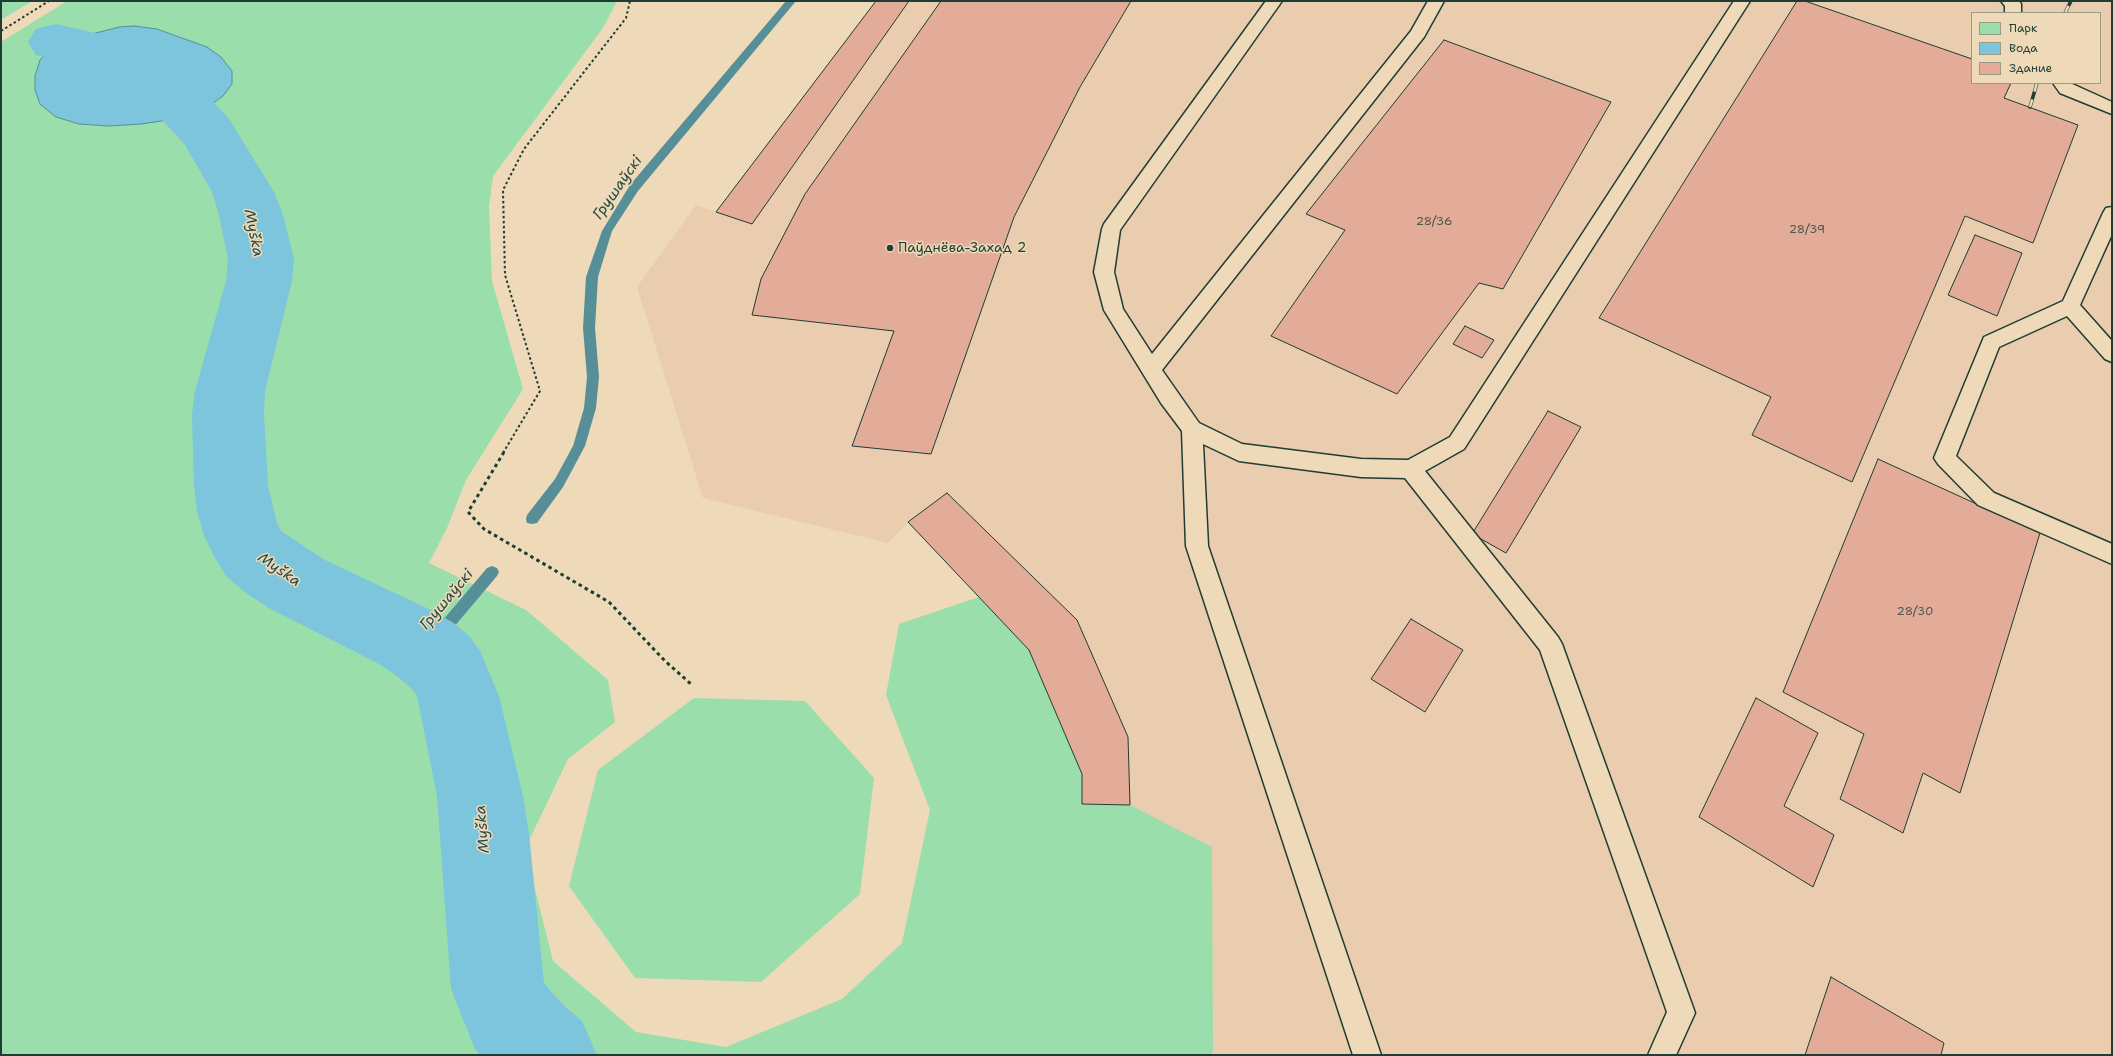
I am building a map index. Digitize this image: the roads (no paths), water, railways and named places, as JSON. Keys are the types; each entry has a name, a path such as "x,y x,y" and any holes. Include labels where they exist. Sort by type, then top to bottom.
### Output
{"lane":[{"path":"1274,1 1112,229 1104,272 1114,310 1151,370 1192,429 1239,452 1361,468 1411,469 1457,443 1742,1"},
{"path":"1151,370 1418,33 1436,1"},
{"path":"2009,1 2013,4 2012,12"},
{"path":"2061,84 2073,92 2112,108"},
{"path":"2112,213 2070,306 1991,342 1945,458 1986,499 2112,554"},
{"path":"2070,306 2112,354"},
{"path":"1192,429 1197,546 1367,1055"},
{"path":"1411,469 1550,644 1680,1013 1662,1055"}],"water":[{"path":"134,26 157,29 207,47 221,57 232,71 232,84 223,96 209,106 168,120 141,124 109,126 79,124 56,117 40,104 35,90 35,76 40,60 56,42 71,32 92,34 119,27"}],"waterway":[{"name":"Грушаўскі","path":"532,519 559,483 579,446 590,408 593,377 589,328 592,277 607,231 634,188 791,1"},
{"name":"Муška","path":"56,42 105,53 145,74 163,87 177,99 208,133 243,192 251,215 261,259 259,281 230,391 228,415 231,486 235,511 242,535 254,554 272,568 295,583 409,639 426,650 441,663 451,678 458,696 480,796 485,834 494,962 498,989 509,1015 528,1038 548,1055"},
{"name":"Грушаўскі","path":"426,650 492,572"}],"railway":[{"path":"2066,12 2071,1"},
{"path":"2030,107 2037,84"}],"place":[{"name":"Паўднёва-Захад 2","path":"890,248"}]}
